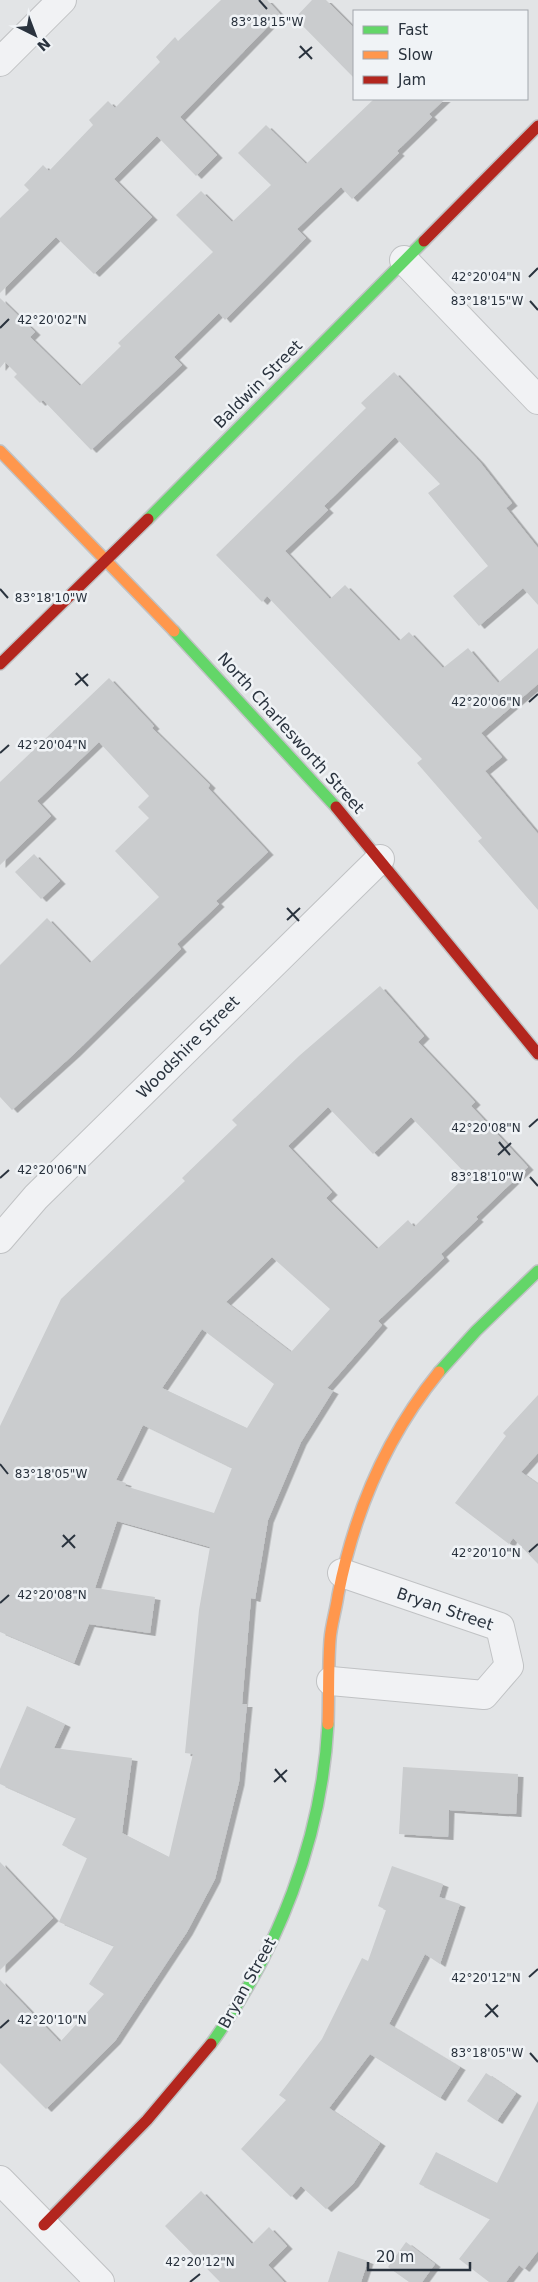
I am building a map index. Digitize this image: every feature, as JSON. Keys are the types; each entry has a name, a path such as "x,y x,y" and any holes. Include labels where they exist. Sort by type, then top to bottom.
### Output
{"street":[{"path":"0,62 62,0"},
{"name":"Baldwin Street","path":"0,664 107,560 538,126"},
{"path":"404,260 538,400"},
{"name":"North Charlesworth Street","path":"0,451 107,560 257,718 380,859 538,1054"},
{"name":"Woodshire Street","path":"0,1240 36,1197 380,859"},
{"name":"Bryan Street","path":"44,2225 181,2083 220,2031 262,1962 288,1902 311,1832 326,1754 331,1681 330,1639 342,1573 352,1533 372,1481 390,1444 420,1397 464,1344 538,1271"},
{"name":"Bryan Street","path":"331,1681 484,1695 509,1666 500,1626 342,1573"},
{"path":"0,2180 100,2282"}],"building":[{"path":"221,0 267,0 280,14 180,117 217,155 196,176 157,136 114,179 152,217 94,274 56,237 0,293 0,218 29,190 24,185 43,165 49,171 93,125 89,120 108,101 115,108 160,62 156,57 175,37 178,41"},
{"path":"312,0 326,0 353,27 353,77 295,18"},
{"path":"373,100 444,100 429,114 432,117 397,151 399,153 352,199 341,187 297,229 306,238 225,320 219,313 174,357 182,365 91,450 43,400 40,403 14,377 17,374 5,362 0,368 0,298 35,332 30,337 80,386 121,346 118,343 213,252 176,215 201,191 232,222 271,185 238,153 266,125 306,164"},
{"path":"394,372 479,461 512,503 506,508 538,548 538,605 523,588 479,626 453,596 488,566 428,493 440,484 395,437 324,506 328,510 285,551 330,599 345,585 399,641 409,632 443,668 468,648 498,683 538,648 538,684 481,733 502,757 485,771 538,834 538,910 478,841 482,838 417,763 422,759 267,596 262,602 216,555 366,408 361,403"},
{"path":"109,678 154,726 152,728 210,785 208,788 268,852 216,901 219,904 177,944 181,949 74,1054 12,1110 0,1097 0,965 47,918 90,963 159,897 115,851 149,818 138,807 149,796 99,742 37,801 51,816 0,865 0,782"},
{"path":"34,854 60,881 41,899 15,872"},
{"path":"380,986 424,1036 418,1042 475,1102 471,1106 528,1167 441,1254 444,1258 378,1321 382,1325 327,1388 333,1391 301,1442 268,1520 255,1599 251,1598 242,1704 247,1704 239,1782 215,1879 187,1932 115,2041 46,2109 0,2063 0,1980 60,2042 104,1994 89,1984 114,1946 59,1922 87,1858 62,1845 76,1818 0,1784 0,1769 27,1706 65,1724 54,1748 132,1758 122,1833 169,1857 193,1754 185,1753 199,1610 210,1547 117,1521 95,1588 155,1597 150,1633 89,1624 74,1663 0,1632 0,1426 61,1299 185,1181 182,1178 237,1125 232,1120 299,1056","holes":["328,1107 373,1154 411,1117 467,1175 414,1227 408,1220 377,1249 326,1198 332,1192 288,1146","272,1257 330,1309 291,1352 226,1302","202,1329 274,1384 247,1428 162,1388","143,1425 232,1468 214,1513 125,1486 126,1483 116,1480"]},
{"path":"538,1395 538,1453 521,1472 538,1484 538,1564 513,1538 509,1544 455,1503 506,1436 503,1433"},
{"path":"403,1767 518,1774 516,1814 449,1810 448,1837 399,1834"},
{"path":"0,1862 53,1918 0,1970"},
{"path":"392,1866 443,1884 439,1897 460,1904 440,1964 425,1954 389,2024 460,2067 440,2098 370,2054 329,2108 380,2143 353,2184 326,2209 301,2186 291,2197 241,2149 286,2100 279,2095 322,2039 362,1958 368,1961 386,1910 378,1906"},
{"path":"486,2073 516,2093 497,2121 467,2101"},
{"path":"538,2101 538,2251 524,2269 519,2265 506,2282 489,2282 459,2259 490,2219 419,2184 436,2152 497,2183"},
{"path":"201,2191 252,2244 269,2227 287,2246 268,2265 284,2282 220,2282 165,2226"},
{"path":"406,2242 435,2264 422,2282 409,2282 388,2267"},
{"path":"338,2251 368,2261 361,2282 328,2282"}],"traffic: fast":[{"path":"148,519 424,241"},
{"path":"174,631 336,807"},
{"path":"439,1372 476,1331 538,1271"},
{"path":"211,2044 257,1971 276,1932 292,1892 306,1851 317,1809 324,1767 328,1724"}],"traffic: slow":[{"path":"0,451 174,631"},
{"path":"328,1724 331,1634 338,1595 353,1535 363,1506 388,1450 403,1423 439,1372"}],"traffic: jam":[{"path":"424,241 538,126"},
{"path":"0,664 148,519"},
{"path":"336,807 538,1054"},
{"path":"44,2225 147,2120 211,2044"}]}
